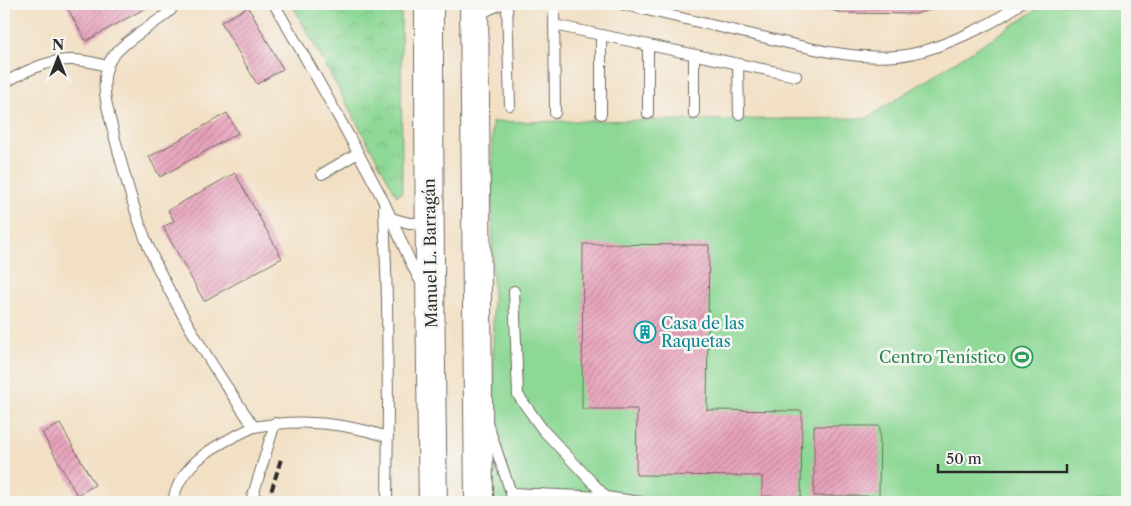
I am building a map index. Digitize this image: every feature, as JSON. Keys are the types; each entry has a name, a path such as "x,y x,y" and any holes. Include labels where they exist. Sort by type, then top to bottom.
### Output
{"highway":[{"name":"Manuel L. Barragán","path":"429,4 429,223 433,502"},
{"path":"474,10 479,502"}],"lane":[{"path":"173,4 171,10 164,16 113,54 107,66 104,91 130,196 142,231 158,267 185,321 216,372 254,427"},
{"path":"274,4 333,106 384,202 414,270 431,299"},
{"path":"474,10 501,4"},
{"path":"507,4 510,105"},
{"path":"554,4 554,113"},
{"path":"620,4 802,46 846,55 870,57 898,56 920,52 946,43 995,20 1019,4"},
{"path":"554,25 796,76"},
{"path":"601,35 601,114"},
{"path":"648,45 648,114"},
{"path":"694,54 694,114"},
{"path":"4,83 26,71 51,62 83,61 107,66"},
{"path":"738,64 739,114"},
{"path":"322,174 358,153"},
{"path":"384,202 387,299 387,502"},
{"path":"391,218 409,223 429,223"},
{"path":"514,291 518,395 543,430 606,500"},
{"path":"478,398 511,498 641,502"},
{"path":"174,502 177,486 205,453 225,440 254,427 275,423 315,422 365,429 388,437"},
{"path":"251,502 275,423"}],"green space":[{"path":"292,4 401,4 402,192 397,196"},
{"path":"1044,4 1127,4 1127,502 494,502 492,122 867,118"}],"building":[{"path":"65,4 153,4 86,41"},
{"path":"805,4 951,4 916,14 843,13"},
{"path":"248,7 283,69 257,84 221,22"},
{"path":"227,113 238,133 160,177 149,157"},
{"path":"235,173 282,258 204,301 163,227 174,221 168,210"},
{"name":"Casa de las Raquetas","path":"583,244 709,245 707,410 802,411 801,497 762,496 762,476 636,475 637,409 582,409"},
{"path":"60,424 95,485 77,495 42,433"},
{"path":"814,426 880,426 879,496 814,496"}],"railway":[{"path":"268,502 281,459"}],"place":[{"name":"Casa de las Raquetas","path":"645,332"},
{"name":"Centro Tenístico","path":"1022,357"}]}
